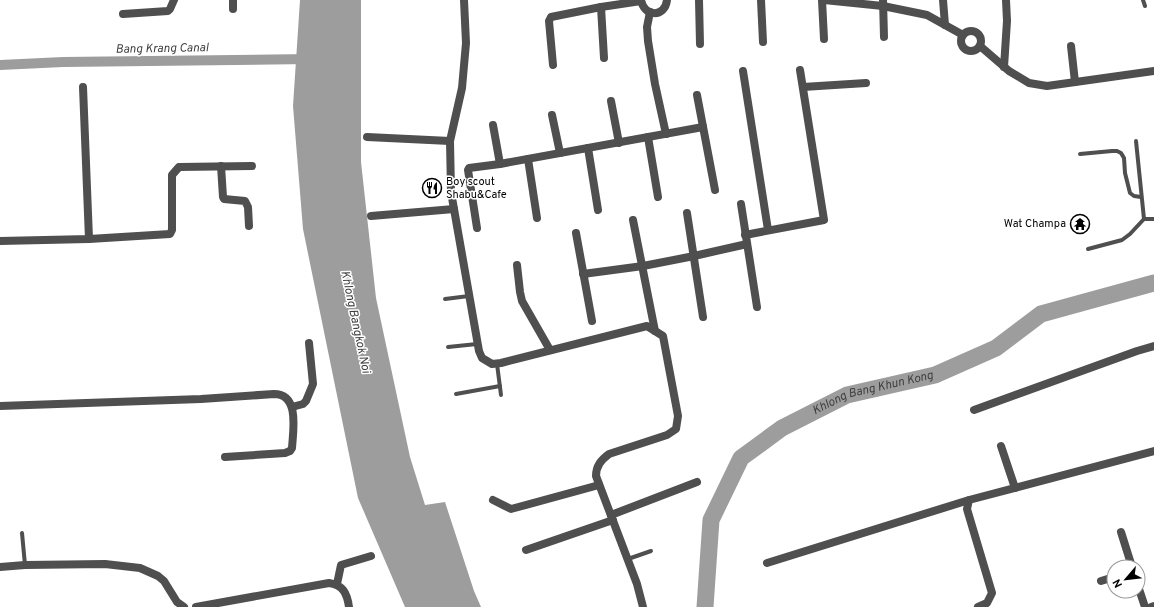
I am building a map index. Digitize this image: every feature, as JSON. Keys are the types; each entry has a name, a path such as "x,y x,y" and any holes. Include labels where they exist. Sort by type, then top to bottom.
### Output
{"street":[{"path":"123,14 168,11 174,0"},
{"path":"233,0 233,9"},
{"path":"464,0 466,43 462,88 450,141 451,192 478,351 482,358 492,364 647,326 663,336 678,416 676,429 667,436 609,454 599,463 596,471 599,485 637,584 643,607"},
{"path":"553,65 549,21 551,17 641,0 642,6 646,10 655,13 660,12 664,8 667,4 667,0"},
{"path":"699,0 700,44"},
{"path":"761,0 763,42"},
{"path":"824,39 823,0 883,3 927,15 963,35"},
{"path":"943,0 945,25"},
{"path":"1004,67 1007,22 1006,0"},
{"path":"883,3 884,37"},
{"path":"601,7 604,58"},
{"path":"650,12 647,27 648,41 655,84 666,134"},
{"path":"970,31 977,32 981,39 980,46 973,50 966,49 962,43 963,35 970,31"},
{"path":"980,46 1004,67 1029,83 1047,86 1154,71"},
{"path":"1072,46 1075,82"},
{"path":"745,235 824,220 800,70"},
{"path":"743,71 768,230"},
{"path":"803,87 866,83"},
{"path":"83,87 89,239"},
{"path":"697,95 715,190"},
{"path":"611,101 619,143"},
{"path":"552,115 560,153"},
{"path":"493,125 500,164"},
{"path":"477,228 468,170 469,168 500,164 703,128"},
{"path":"367,137 450,141"},
{"path":"648,137 658,197"},
{"path":"588,148 598,210"},
{"path":"528,159 537,218"},
{"path":"0,241 89,239 170,234 172,230 172,175 181,166 252,166"},
{"path":"221,166 224,200 245,201 248,206 249,226"},
{"path":"740,204 757,307"},
{"path":"372,216 454,209"},
{"path":"687,213 703,317"},
{"path":"633,220 655,331"},
{"path":"576,233 592,321"},
{"path":"583,274 643,266 747,244"},
{"path":"517,265 522,301 550,350"},
{"path":"292,407 303,404 306,401 313,384 309,343"},
{"path":"974,410 1154,346"},
{"path":"0,406 201,399 274,394 281,394 284,396 292,407 294,424 292,448 289,452 225,457"},
{"path":"1001,446 1015,488"},
{"path":"767,563 970,500 1154,451"},
{"path":"526,550 697,482"},
{"path":"493,500 511,509 599,485"},
{"path":"970,500 966,509 992,593 987,604 978,607"},
{"path":"1121,532 1129,559"},
{"path":"337,584 341,565 371,556"},
{"path":"0,567 25,565 105,564 140,568 158,576 164,582 177,602 184,607"},
{"path":"1101,581 1106,579"},
{"path":"196,607 329,583 337,584 345,593 349,607"}],"lane":[{"path":"1143,0 1145,6"},
{"path":"1136,141 1144,220"},
{"path":"1080,154 1112,151 1118,151 1121,153 1124,158 1125,173 1130,193 1134,196 1142,197"},
{"path":"1088,249 1122,240 1144,220 1154,219"},
{"path":"445,299 469,296"},
{"path":"448,347 477,344"},
{"path":"497,363 501,395"},
{"path":"456,394 500,386"},
{"path":"22,533 25,565"},
{"path":"627,559 651,550"}],"water":[{"name":"Khlong Bangkok Noi","path":"300,0 361,0 361,162 376,298 410,457 425,505 445,502 474,591 481,607 405,607 358,498 303,229 293,106"}],"waterway":[{"name":"Bang Krang Canal","path":"0,65 63,62 310,59"},
{"name":"Khlong Bang Khun Kong","path":"705,607 711,520 741,458 782,428 847,395 935,375 996,348 1041,314 1154,283"}],"place":[{"name":"Boy scout Shabu&Cafe","path":"432,188"},
{"name":"Wat Champa","path":"1080,224"}]}
